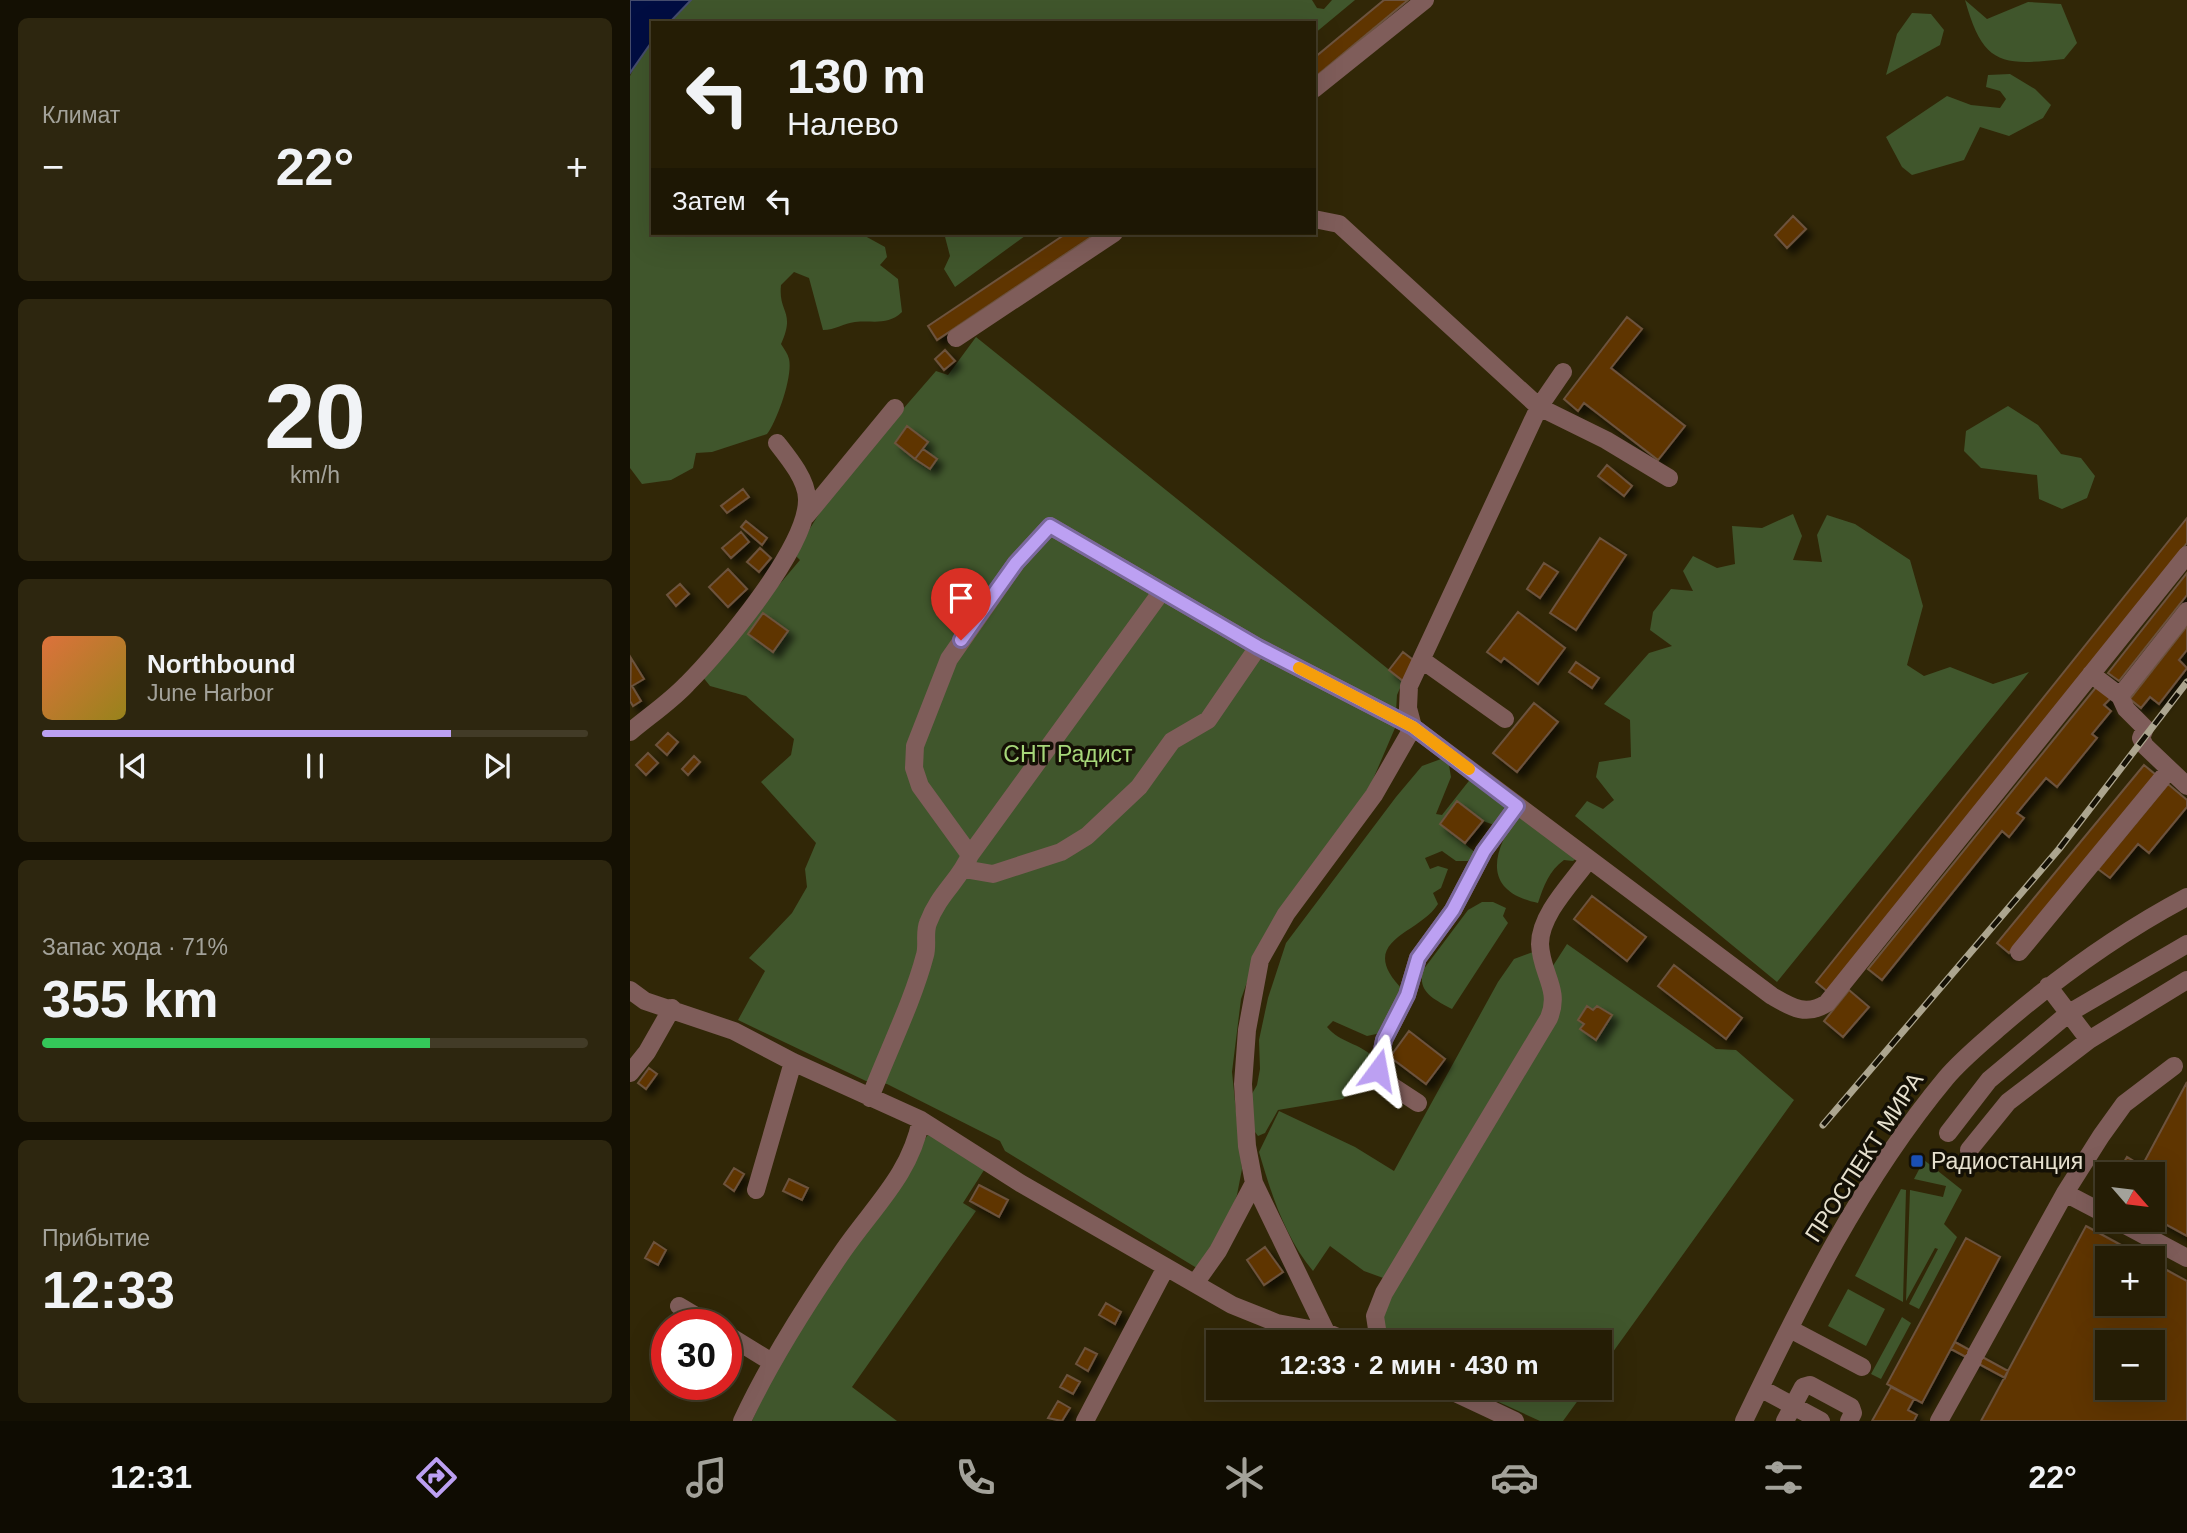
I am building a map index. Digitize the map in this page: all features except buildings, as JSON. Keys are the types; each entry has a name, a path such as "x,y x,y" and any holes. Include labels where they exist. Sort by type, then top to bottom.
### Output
{"street":[{"path":"1316,87 1425,0"},
{"path":"1316,219 1339,224 1358,245 1539,407 1606,440 1669,478"},
{"path":"956,338 1111,235"},
{"path":"1325,1330 1254,1182 1247,1146 1243,1084 1247,1030 1260,960 1286,914 1380,785 1413,727 1408,708 1409,687 1539,407 1563,372"},
{"path":"803,520 895,408"},
{"path":"630,732 687,684 781,568 803,520 807,498 792,462 777,443"},
{"path":"1258,647 1208,720 1172,741 1139,787 1087,836 1061,852 993,874 967,862 920,786 914,768 915,746 948,659 1016,563 1050,526 1258,647 1413,727 1772,996 1801,1011 1815,1011 1827,1003 2187,555"},
{"path":"870,1098 926,954 926,927 938,900 1162,591"},
{"path":"2120,696 2187,611"},
{"path":"1422,660 1505,719"},
{"path":"2091,674 2120,696 2126,709 2142,722 2145,728 2141,738 2145,746 2187,786"},
{"path":"2020,951 2169,770"},
{"path":"1418,1102 1392,1086 1378,1070 1384,1040 1407,995 1418,958 1453,910 1484,851 1517,806"},
{"path":"1377,1330 1375,1316 1384,1293 1549,1018 1555,1003 1552,987 1544,971 1540,942 1546,920 1590,859"},
{"name":"ПРОСПЕКТ МИРА","path":"1744,1421 1829,1255 1901,1137 1947,1076 2048,986 2102,947 2187,897"},
{"path":"1948,1133 1989,1080 2069,1013 2187,944"},
{"path":"1969,1150 2008,1102 2089,1040 2187,981"},
{"path":"2048,986 2089,1040"},
{"path":"630,990 645,1001 673,1008 734,1031 793,1062 921,1120 1020,1183 1232,1305 1277,1323 1315,1330"},
{"path":"630,1073 647,1052 673,1008"},
{"path":"756,1190 793,1062"},
{"path":"1939,1421 2065,1193 2124,1104 2174,1066"},
{"path":"742,1421 770,1361 844,1249 887,1194 915,1148 921,1120"},
{"path":"1196,1282 1218,1251 1254,1182"},
{"path":"2065,1193 2095,1209"},
{"path":"2138,1232 2187,1258"},
{"path":"1085,1421 1166,1267"},
{"path":"679,1306 684,1309"},
{"path":"1790,1329 1862,1367"},
{"path":"742,1344 770,1361"},
{"path":"1789,1413 1803,1387 1810,1385 1851,1407 1853,1413 1849,1421"},
{"path":"1760,1388 1789,1413 1821,1421"},
{"path":"1470,1400 1515,1421"}],"green space":[{"path":"691,0 1312,0 1317,8 1324,9 1332,0 1355,0 1316,32 1316,21 671,21"},
{"path":"1965,0 1987,19 2028,2 2061,4 2077,43 2064,59 2024,62 1998,57 1979,38"},
{"path":"1912,13 1931,14 1944,30 1940,45 1886,75 1897,34"},
{"path":"651,42 651,235 865,235 885,247 887,257 880,265 898,279 902,312 886,321 855,322 823,330 809,278 794,272 781,285 787,325 781,344 789,359 789,376 779,409 767,434 712,452 696,453 693,468 671,480 642,484 630,468 630,76 643,50"},
{"path":"2010,74 2035,89 2051,105 2043,118 2009,136 1980,127 1964,160 1912,175 1902,167 1886,137 1947,96 1971,105 2000,108 2006,99 2000,91 1986,87 1988,75"},
{"path":"945,235 1026,235 955,287 944,269 950,256"},
{"name":"СНТ Радист","path":"976,337 1403,681 1397,695 1395,728 1368,791 1255,960 1241,999 1232,1072 1242,1169 1237,1195 1224,1230 1200,1270 1005,1151 1000,1141 887,1084 866,1081 738,1020 765,971 749,958 792,913 807,887 805,869 816,843 761,782 791,755 794,739 746,696 710,686 702,676 800,560 794,554 837,485 936,371 948,375"},
{"path":"2008,406 2038,425 2061,454 2081,458 2095,476 2087,498 2062,509 2039,499 2037,475 1981,468 1964,451 1966,431"},
{"path":"1793,514 1802,536 1793,560 1822,562 1817,535 1827,515 1855,524 1910,560 1923,606 1907,665 1924,676 1950,667 1993,684 2029,672 1777,982 1575,816 1587,801 1603,809 1614,800 1596,777 1599,762 1631,757 1630,720 1604,704 1649,653 1672,646 1650,630 1653,612 1671,589 1693,591 1683,571 1693,556 1717,568 1735,564 1732,526 1762,528"},
{"path":"1441,759 1449,765 1451,777 1436,814 1442,815 1472,777 1511,806 1494,825 1483,821 1457,801 1440,823 1477,854 1468,861 1456,861 1442,851 1425,858 1430,869 1438,866 1448,869 1441,888 1433,893 1438,904 1429,915 1387,949 1385,960 1390,974 1404,991 1381,1033 1367,1036 1333,1021 1327,1027 1373,1057 1358,1083 1343,1099 1278,1110 1265,1133 1258,1136 1252,1128 1249,1099 1257,1085 1260,1069 1259,1040 1268,998 1286,943 1422,766"},
{"path":"1519,814 1578,857 1573,861 1564,860 1554,869 1538,903 1507,889 1497,868 1503,842"},
{"path":"1482,902 1493,902 1506,908 1503,916 1508,923 1452,1009 1428,994 1422,984 1423,970 1468,910"},
{"path":"1567,944 1716,1049 1736,1050 1794,1100 1612,1353 1612,1330 1382,1330 1381,1304 1386,1279 1364,1271 1330,1246 1313,1271 1287,1230 1259,1152 1279,1111 1355,1147 1394,1171 1498,982 1514,959 1533,952 1549,972"},
{"path":"929,1133 986,1167 963,1203 976,1211 852,1387 897,1421 752,1421 778,1363"},
{"path":"1924,1160 1962,1190 1944,1224 1957,1237 1919,1309 1909,1304 1938,1249 1935,1248 1906,1301 1910,1190 1943,1197 1946,1186 1914,1179"},
{"path":"1901,1189 1906,1190 1903,1302 1855,1276"},
{"path":"1848,1289 1885,1309 1866,1346 1828,1326"},
{"path":"1902,1317 1911,1323 1881,1379 1871,1374"},
{"path":"1494,1400 1578,1400 1563,1421 1540,1421"}],"shaded area":[{"path":"630,0 691,0 671,21 651,21 651,43 630,73"}],"railway":[{"path":"1823,1125 2059,849 2187,682"}],"slow traffic":[{"path":"1299,668 1413,727 1469,769"}],"place":[{"name":"Радиостанция","path":"1917,1161"}],"route":[{"path":"961,640 1016,563 1050,526 1258,647 1413,727 1517,806 1484,851 1453,910 1418,958 1407,995 1384,1040 1378,1070"}]}
